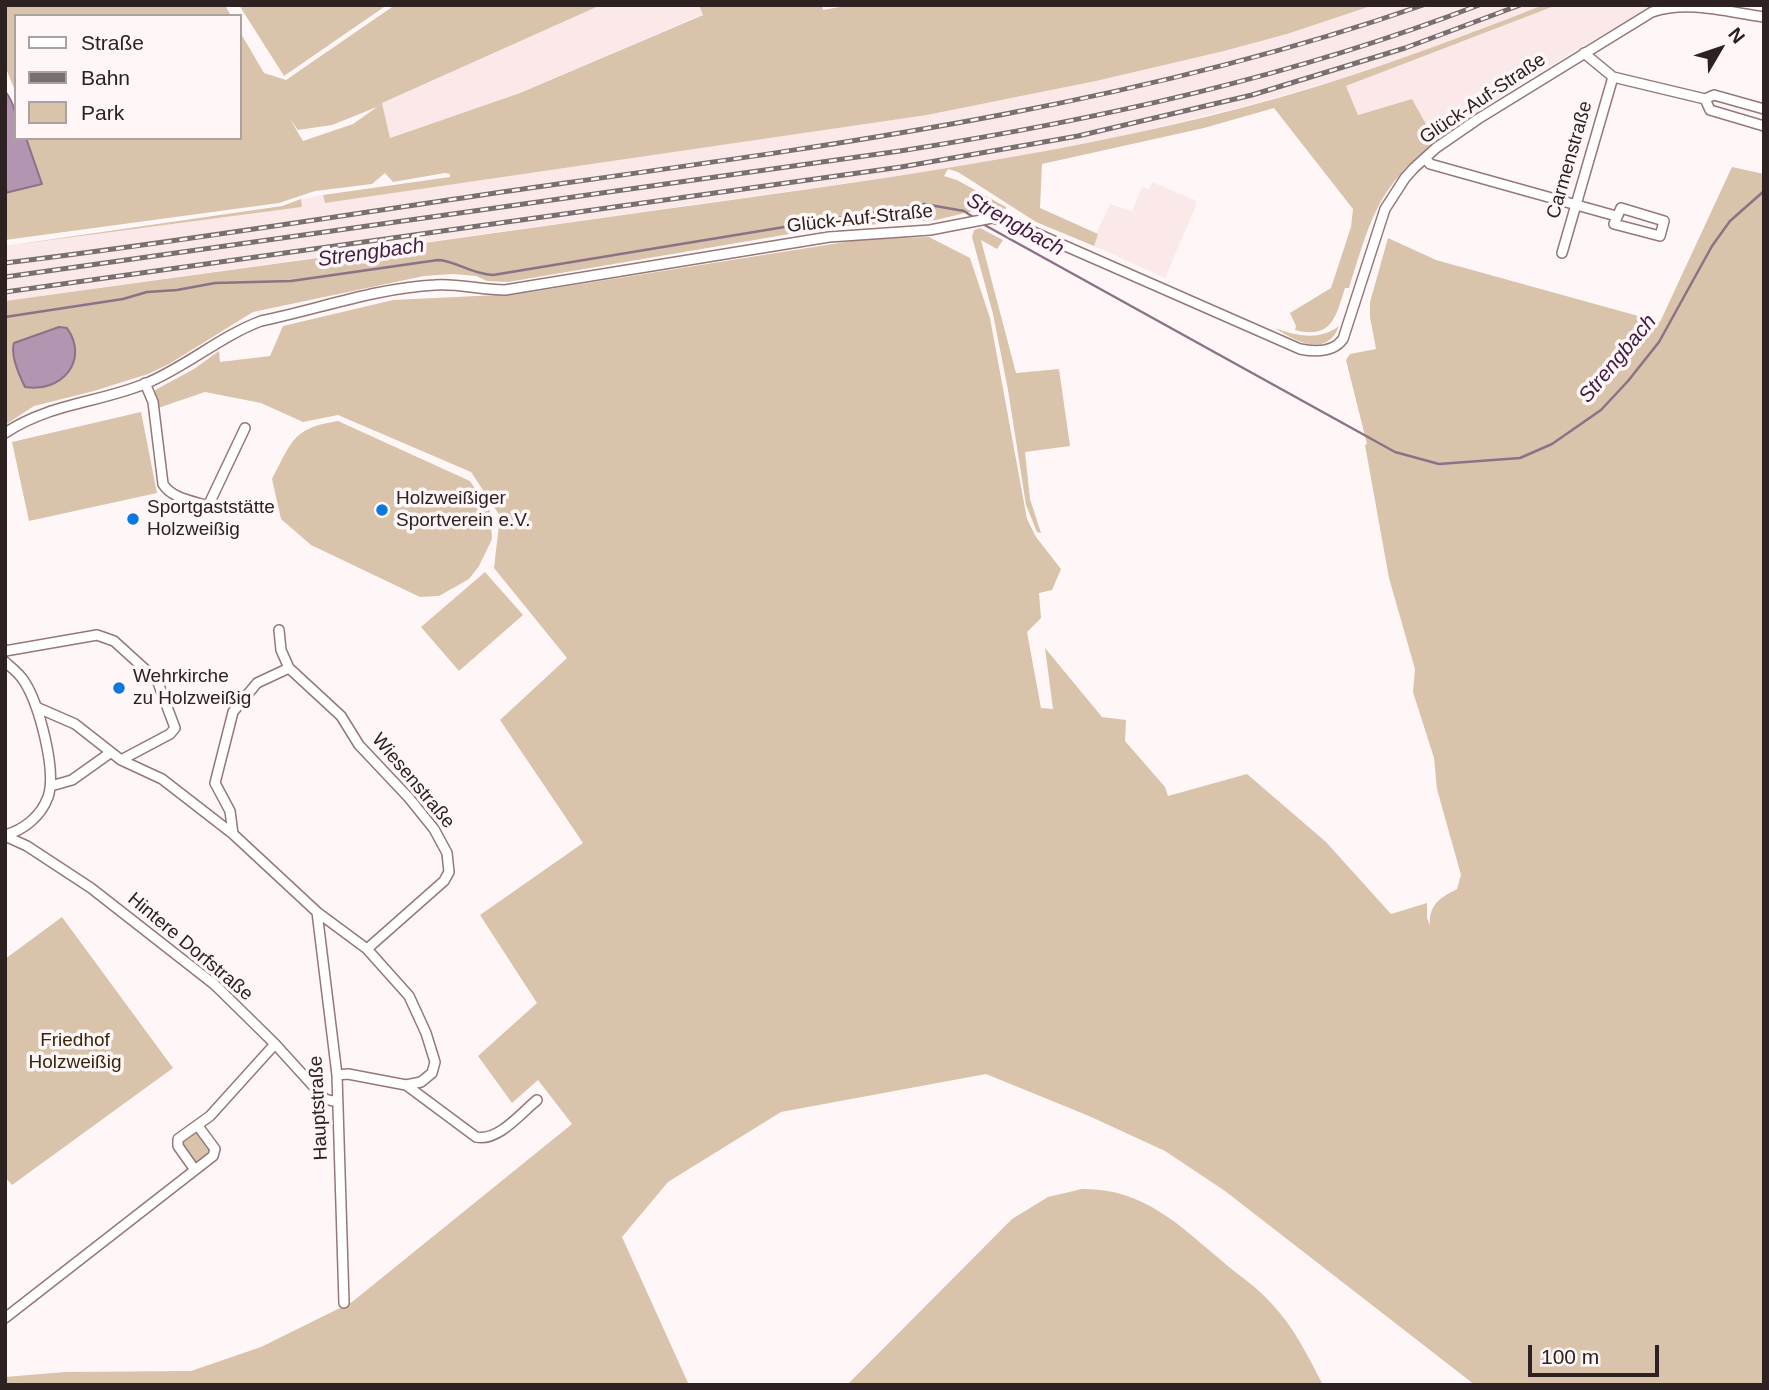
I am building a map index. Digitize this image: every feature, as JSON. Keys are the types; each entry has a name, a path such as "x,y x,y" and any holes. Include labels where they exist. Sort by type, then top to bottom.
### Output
{"street":[{"name":"Glück-Auf-Straße","path":"5,433 29,418 49,410 107,396 145,383 188,362 247,327 396,289 439,284 505,290 829,237 930,230 992,218 1013,223 1300,349 1324,351 1339,345 1343,339 1385,209 1405,178 1425,158 1478,119 1652,12 1685,6 1764,17"},
{"path":"1584,54 1613,77 1705,99 1714,94 1764,109"},
{"name":"Carmenstraße","path":"1562,253 1613,77"},
{"path":"1705,99 1710,110 1764,126"},
{"path":"1425,158 1430,164 1616,216"},
{"path":"1620,208 1664,221 1660,236 1614,224 1616,216 1620,208"},
{"path":"145,383 153,402 163,484 167,491 173,494 208,506 245,428"},
{"path":"233,834 230,811 215,783 233,712 257,683 289,668 281,650 279,630"},
{"path":"5,651 97,635 114,641 133,656 157,680 175,728 170,734 121,760"},
{"path":"5,662 19,673 36,707 44,737 51,786 48,798 28,825 5,835"},
{"name":"Wiesenstraße","path":"289,668 341,716 359,745 434,829 447,853 450,872 444,881 367,949"},
{"path":"36,707 75,724 121,760 162,779 233,834 317,912 367,949 409,996 426,1033 435,1062 432,1073 421,1082 407,1085"},
{"path":"51,786 72,780 110,753"},
{"name":"Hintere Dorfstraße","path":"5,835 27,846 91,888 215,985 275,1044 325,1099 337,1102"},
{"name":"Hauptstraße","path":"317,912 337,1075 344,1303"},
{"path":"195,1170 178,1146 178,1139 210,1116 275,1044"},
{"path":"337,1075 382,1079 407,1085 476,1137 484,1139 496,1134 537,1100"},
{"path":"5,1318 213,1156 215,1149 198,1126"}],"shaded area":[{"path":"601,5 699,5 703,14 520,93 389,138 382,103"},
{"path":"1374,5 1543,5 1440,46 1344,78 1246,106 1122,136 948,169 5,301 5,246 302,207 301,199 323,195 325,203 927,115 1096,81 1224,51 1287,34"},
{"path":"1557,5 1653,5 1516,86 1436,142 1412,99 1358,115 1346,86"},
{"path":"5,91 14,107 14,140 27,140 42,184 5,193"},
{"path":"1152,182 1195,200 1196,206 1165,278 1094,246 1096,234 1110,204 1132,211 1142,187 1149,189"},
{"path":"59,327 67,328 73,340 75,352 68,372 50,385 25,387 14,359 14,343"}],"green space":[{"path":"5,5 225,5 230,14 14,14 14,88 5,66"},
{"path":"239,5 387,5 284,76"},
{"path":"395,5 601,5 382,103 390,138 520,93 703,15 699,5 822,5 823,10 851,5 1374,5 1287,34 1224,51 1096,81 927,115 325,203 323,195 450,177 450,174 445,173 393,182 385,173 372,184 315,191 279,203 5,240 5,193 42,184 27,140 242,140 242,35 264,73 286,80","holes":["377,107 353,124 303,141 290,119 298,130 332,125"]},
{"path":"1543,5 1557,5 1346,86 1358,115 1412,99 1436,142 1400,175 1388,190 1370,224 1349,288 1345,288 1335,316 1325,328 1317,332 1295,330 1290,313 1331,288 1351,227 1353,209 1274,108 1204,128 1042,164 1040,208 1098,234 1094,246 1036,222 958,172 948,169 944,176 957,180 1006,209 986,208 936,220 825,228 508,282 453,274 424,276 253,312 148,374 34,406 5,425 5,301 857,182 1091,142 1245,107 1321,85 1433,47"},
{"path":"1732,167 1764,174 1764,1385 1475,1385 1225,1191 1165,1151 1089,1116 986,1074 781,1112 668,1182 622,1237 689,1385 5,1385 5,1377 65,1372 191,1371 261,1347 352,1302 572,1124 538,1080 512,1103 478,1056 537,1003 480,915 583,843 500,720 567,658 494,568 500,516 471,472 338,415 303,422 261,403 205,392 158,408 155,390 194,369 219,351 220,362 270,356 283,326 393,300 518,294 864,239 929,237 970,258 990,318 1027,519 1036,537 1061,569 1052,590 1039,593 1041,618 1027,632 1041,708 1053,709 1045,648 1102,717 1126,720 1125,741 1165,787 1168,796 1247,774 1326,842 1391,914 1427,903 1430,925 1434,907 1457,889 1461,875 1437,789 1434,758 1413,692 1415,669 1389,578 1365,445 1367,444 1346,360 1350,354 1376,349 1370,302 1388,238 1436,260 1660,322"},
{"path":"301,199 302,207 5,246 282,206"},
{"path":"980,228 1003,240 997,249 981,240 1016,373 1059,369 1070,446 1025,452 1030,499 1041,533 1037,532 1026,505 993,314 972,237 974,230"},
{"path":"1339,326 1334,336 1319,344 1301,342 1275,328 1307,336 1324,334"},
{"path":"141,412 157,493 29,521 12,442"},
{"path":"338,421 470,481 490,511 492,539 479,566 469,579 439,596 420,597 311,545 281,519 272,479 290,446 311,428"},
{"path":"485,572 523,615 459,671 421,627"},
{"name":"Friedhof Holzweißig","path":"62,917 173,1068 12,1185 5,1177 5,959"},
{"path":"197,1129 213,1151 195,1165 181,1143"},
{"path":"1082,1189 1104,1190 1142,1202 1191,1234 1260,1292 1279,1312 1300,1342 1323,1385 847,1385 1012,1219 1048,1197"}],"waterway":[{"name":"Strengbach","path":"981,223 1395,452 1439,464 1520,458 1552,444 1601,410 1659,342 1712,246 1730,221 1764,191"},
{"name":"Strengbach","path":"5,317 215,283 291,281 438,260 493,275 924,204 964,211 976,219"}],"railway":[{"path":"5,263 777,153 995,116 1211,69 1423,5"},
{"path":"5,277 974,139 1120,110 1266,75 1409,31 1479,5"},
{"path":"5,292 901,167 1078,136 1252,95 1405,48 1520,5"}],"place":[{"name":"Holzweißiger Sportverein e.V.","path":"382,510"},
{"name":"Sportgaststätte Holzweißig","path":"133,519"},
{"name":"Wehrkirche zu Holzweißig","path":"119,688"}]}
